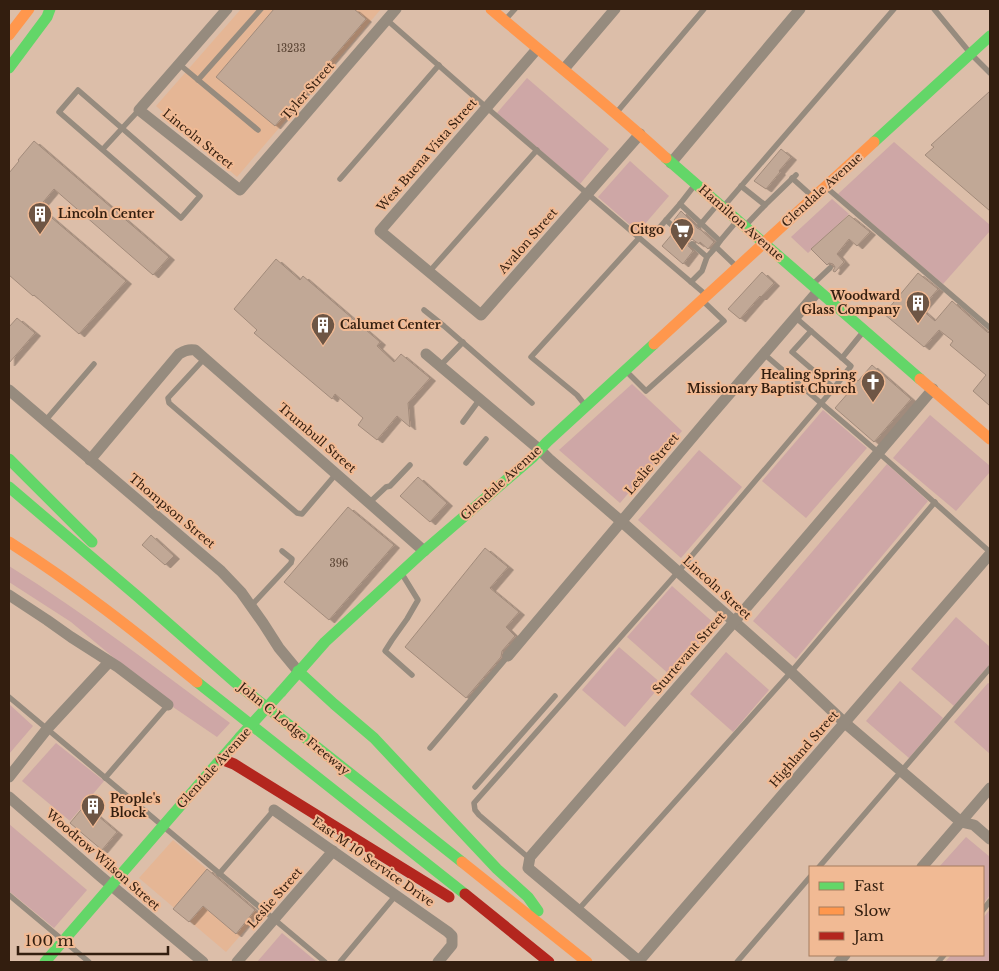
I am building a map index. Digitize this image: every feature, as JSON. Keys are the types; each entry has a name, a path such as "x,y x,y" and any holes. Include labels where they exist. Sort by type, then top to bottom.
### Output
{"main road":[{"path":"9,35 30,9"},
{"path":"9,56 42,13 49,9"},
{"path":"9,68 47,17 49,9"},
{"name":"Hamilton Avenue","path":"491,9 616,113 671,163 990,439"},
{"name":"Glendale Avenue","path":"46,962 240,737 325,642 424,551 540,450 990,36"},
{"path":"9,459 112,561 137,596"},
{"name":"John C Lodge Freeway","path":"9,487 236,683 587,962"},
{"path":"9,535 28,553"},
{"name":"John C Lodge Freeway","path":"9,542 28,553 142,636 549,962"},
{"path":"90,612 142,636"},
{"path":"298,672 374,738 497,869 528,897 563,943"},
{"path":"221,759 234,764 469,910 494,918"}],"street":[{"path":"139,110 227,9"},
{"name":"Tyler Street","path":"240,190 396,9"},
{"path":"564,70 615,9"},
{"path":"671,163 800,9"},
{"name":"West Buena Vista Street","path":"429,272 380,231 537,48"},
{"name":"Lincoln Street","path":"139,110 240,190"},
{"name":"Avalon Street","path":"429,272 481,315 640,134"},
{"name":"Leslie Street","path":"508,656 795,317 815,288"},
{"name":"Trumbull Street","path":"90,460 179,354 190,349 195,350 424,551"},
{"name":"Lincoln Street","path":"426,354 622,522 791,672 845,723 961,822 974,825 990,839"},
{"name":"Thompson Street","path":"9,390 221,571 241,592 298,672"},
{"name":"Sturtevant Street","path":"529,864 530,857 552,831 933,390"},
{"name":"Highland Street","path":"639,962 990,553"},
{"path":"9,595 118,667 168,705"},
{"path":"9,777 47,729 109,662"},
{"path":"923,866 990,788"},
{"name":"Woodrow Wilson Street","path":"9,797 203,962"},
{"name":"East M 10 Service Drive","path":"274,810 448,932 452,936 450,949 438,962"},
{"name":"Leslie Street","path":"237,962 333,852"},
{"path":"529,864 578,910 639,962"}],"lane":[{"path":"198,80 261,9"},
{"path":"505,21 515,9"},
{"path":"616,113 704,9"},
{"path":"700,225 741,186 894,9"},
{"path":"934,9 971,54 990,73"},
{"path":"387,20 691,282 724,321 646,391 626,370"},
{"path":"179,64 258,130"},
{"path":"340,179 439,65"},
{"path":"78,90 123,128 200,196 181,218 59,112 78,90"},
{"path":"103,149 139,110"},
{"path":"429,272 537,150"},
{"path":"691,282 702,271 707,257 720,241 765,206 794,177 814,198"},
{"path":"654,234 696,184"},
{"path":"741,186 765,206"},
{"path":"825,187 990,328"},
{"path":"680,204 692,218 720,241"},
{"path":"666,220 682,232"},
{"path":"586,406 531,357 639,238"},
{"path":"696,245 707,257"},
{"path":"716,247 738,268"},
{"path":"815,288 830,268"},
{"path":"424,310 532,403"},
{"path":"529,864 479,815 475,810 474,802 678,572 851,366 795,317"},
{"path":"842,358 864,330"},
{"path":"811,331 792,352 834,388"},
{"path":"440,366 463,342"},
{"path":"764,354 935,502 990,553"},
{"path":"205,358 168,398 169,403 298,513 302,514 336,474"},
{"path":"45,421 94,364"},
{"path":"463,422 480,399"},
{"path":"466,463 486,439"},
{"path":"369,503 386,487 390,486 410,465"},
{"path":"578,910 791,672 935,502"},
{"path":"251,606 291,563 292,559 282,551"},
{"path":"401,573 418,600 385,651 412,675"},
{"path":"430,748 508,656"},
{"path":"820,866 990,668"},
{"path":"476,787 518,735 555,696"},
{"path":"9,697 325,962"},
{"path":"105,778 168,705"},
{"path":"518,735 527,743"},
{"path":"219,874 274,810"},
{"path":"737,962 809,878"},
{"path":"9,895 89,962"},
{"path":"340,962 396,895"}],"shaded area":[{"path":"241,9 381,9 237,177 156,106"},
{"path":"527,78 609,149 580,184 497,113"},
{"path":"894,142 990,225 990,231 943,284 838,194"},
{"path":"630,161 669,196 638,232 598,197"},
{"path":"832,199 849,214 808,253 791,237"},
{"path":"632,384 682,431 620,503 559,450"},
{"path":"823,410 867,448 806,518 762,481"},
{"path":"930,415 990,466 990,472 956,511 893,458"},
{"path":"699,450 742,487 681,558 638,520"},
{"path":"887,464 928,501 796,659 753,621"},
{"path":"9,566 94,623 230,723 217,737 173,707 71,622 9,582"},
{"path":"672,586 715,624 670,675 627,637"},
{"path":"956,617 990,647 990,664 954,706 911,669"},
{"path":"619,647 662,684 625,727 582,690"},
{"path":"726,652 769,690 733,732 690,694"},
{"path":"900,681 943,718 909,758 866,721"},
{"path":"988,683 990,684 990,754 954,722"},
{"path":"9,704 33,726 9,754"},
{"path":"56,743 104,781 70,821 22,781"},
{"path":"9,824 87,890 54,928 9,891"},
{"path":"966,837 990,857 990,895 984,903 984,866 940,866"},
{"path":"173,840 259,914 226,952 139,878"},
{"path":"990,909 990,962 945,962 950,956 984,956 984,917"},
{"path":"282,933 317,962 257,962"}],"building":[{"path":"274,9 354,9 366,19 275,126 216,77"},
{"path":"990,91 990,211 925,155 934,147 931,145"},
{"name":"Lincoln Center","path":"34,141 169,257 153,275 54,189 39,207 126,281 79,334 9,275 9,173"},
{"path":"781,149 791,157 766,189 754,181"},
{"path":"681,211 714,242 708,249 700,242 699,244 692,239 689,241 688,246 693,251 683,264 662,246 673,233 683,240 688,239 687,233 674,220"},
{"path":"849,215 870,232 857,246 849,239 837,254 844,262 835,272 833,271 835,267 833,264 829,263 827,265 811,249"},
{"name":"Calumet Center","path":"276,259 300,280 303,276 380,342 377,346 394,362 401,354 430,378 408,403 410,427 397,416 377,440 358,425 363,418 335,394 332,399 254,333 257,330 234,309"},
{"path":"762,272 774,283 740,319 728,309"},
{"path":"918,273 938,289 921,309 935,321 952,301 990,333 990,406 973,391 986,375 950,345 953,341 939,330 924,347 884,314"},
{"path":"17,318 35,333 9,363 9,327"},
{"name":"Healing Spring Missionary Baptist Church","path":"872,365 911,399 874,442 835,408 849,392 845,389 854,378 858,381"},
{"path":"418,477 447,503 430,522 400,496"},
{"path":"348,507 394,545 329,620 284,582"},
{"path":"151,535 174,556 165,565 142,545"},
{"path":"485,548 508,567 490,588 519,612 506,627 515,636 502,651 501,657 466,698 405,647"},
{"name":"People's Block","path":"85,805 117,832 102,850 70,823"},
{"path":"207,869 255,910 236,934 203,906 189,922 173,909"}],"traffic: fast":[{"path":"9,68 47,17 50,9"},
{"path":"874,142 990,36"},
{"path":"666,158 920,379"},
{"path":"281,692 325,642 424,551 533,457 654,344"},
{"path":"9,459 92,542"},
{"path":"9,487 236,683 462,862"},
{"path":"298,671 374,738 497,869 528,897 538,911"},
{"path":"197,682 465,894"},
{"path":"240,737 281,692"},
{"path":"45,962 240,737"}],"traffic: slow":[{"path":"9,35 29,9"},
{"path":"491,9 666,158"},
{"path":"654,344 874,142"},
{"path":"920,379 990,439"},
{"path":"9,542 105,609 197,682"},
{"path":"462,862 587,962"}],"traffic: jam":[{"path":"221,759 234,764 449,897"},
{"path":"465,894 549,962"}],"place":[{"name":"Lincoln Center","path":"40,235"},
{"name":"Citgo","path":"682,251"},
{"name":"Woodward Glass Company","path":"918,324"},
{"name":"Calumet Center","path":"323,346"},
{"name":"Healing Spring Missionary Baptist Church","path":"873,403"},
{"name":"People's Block","path":"93,827"}]}
